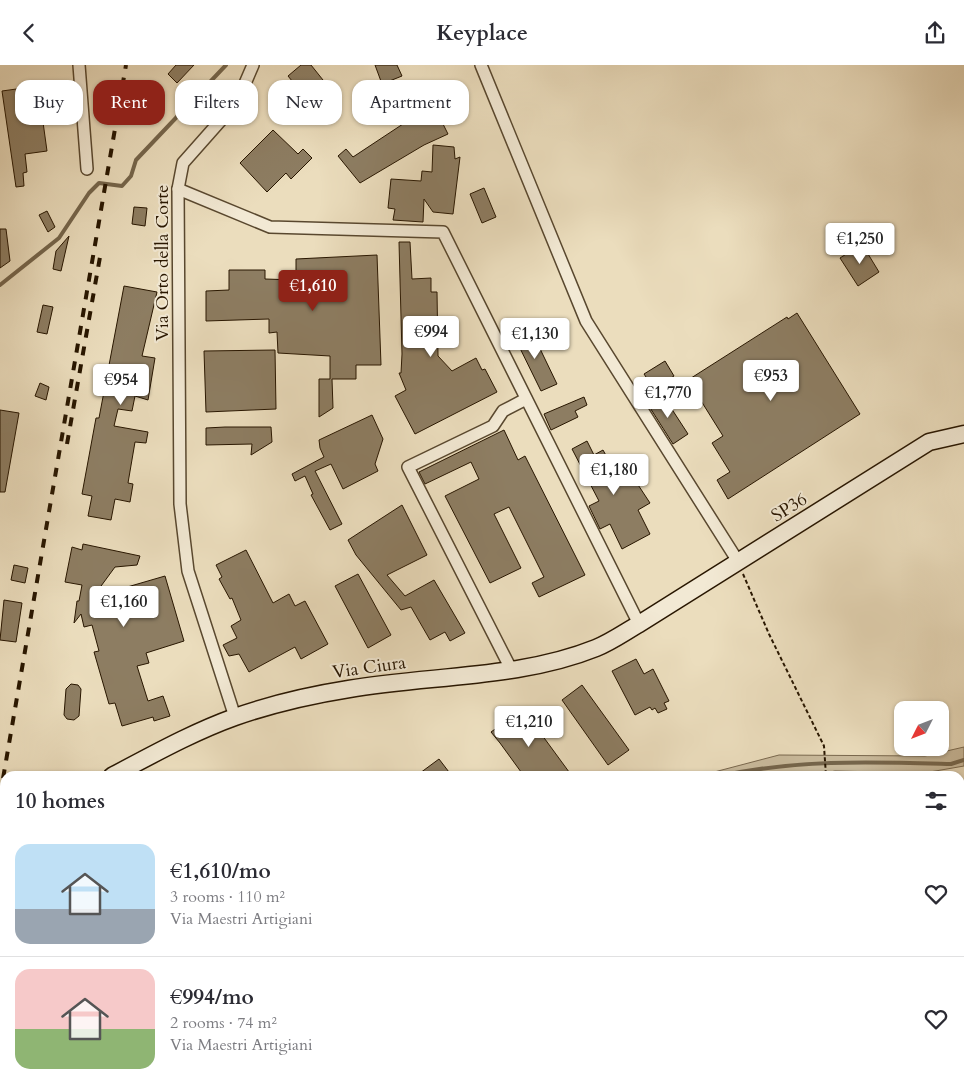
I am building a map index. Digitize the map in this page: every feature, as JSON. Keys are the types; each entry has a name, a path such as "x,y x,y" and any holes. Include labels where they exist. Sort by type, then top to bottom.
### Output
{"main road":[{"name":"SP36","path":"639,624 929,443 964,435"},
{"name":"Via Ciura","path":"122,771 168,747 235,717 291,700 350,689 510,669 552,661 596,648 639,624"}],"street":[{"path":"79,65 87,169"},
{"name":"Via Orto della Corte","path":"235,717 188,571 181,513 178,189 183,163 237,102 253,65"},
{"path":"481,65 586,321 739,563"},
{"path":"178,189 270,227 442,232 639,624"},
{"path":"510,669 408,467 493,426 503,411 526,399"}],"path":[{"path":"739,563 769,634 824,746 826,771"}],"shaded area":[{"path":"964,747 964,766 935,771 718,771 779,755 949,756 949,750"}],"building":[{"path":"176,65 194,65 180,80 175,81 168,74"},
{"path":"301,65 311,65 323,80 291,80 288,76"},
{"path":"375,65 397,65 402,76 392,80 381,80"},
{"path":"15,89 15,125 43,125 47,151 25,154 27,172 23,173 24,186 16,187 2,91"},
{"path":"401,125 444,125 448,134 424,145 360,183 338,156 346,149 353,157"},
{"path":"273,130 298,154 303,149 312,158 291,179 286,173 267,192 240,163"},
{"path":"433,145 454,147 455,159 460,157 453,214 433,212 424,199 423,222 393,220 395,209 388,208 391,179 421,181 422,171 432,172"},
{"path":"484,188 496,217 482,223 470,194"},
{"path":"134,207 147,208 145,226 132,224"},
{"path":"47,211 55,227 48,232 39,215"},
{"path":"0,229 6,229 10,261 0,268"},
{"path":"69,236 61,271 53,269 56,251"},
{"path":"399,242 410,242 412,279 431,278 431,292 437,292 438,356 452,371 476,358 482,370 485,369 497,392 415,434 395,396 406,390 399,373 401,373 402,354"},
{"path":"862,244 879,272 858,286 840,258"},
{"path":"377,255 381,365 356,365 356,379 332,379 333,408 319,417 319,379 330,379 330,356 278,353 277,332 269,333 269,319 206,321 206,291 229,290 229,270 265,270 265,279 296,280 296,259"},
{"path":"124,286 157,292 142,356 155,358 148,400 135,396 132,411 118,409 114,426 148,432 146,443 135,442 128,483 133,484 130,502 115,499 111,520 88,516 92,496 82,494 96,418 99,418"},
{"path":"43,305 53,307 47,334 37,332"},
{"path":"797,313 860,414 728,499 717,480 730,472 712,443 723,436 688,380 787,317 788,319"},
{"path":"530,328 557,384 541,391 514,336"},
{"path":"275,350 276,409 206,412 204,351"},
{"path":"665,361 674,376 654,389 644,374"},
{"path":"40,383 49,387 46,400 35,396"},
{"path":"662,394 688,434 673,444 647,403"},
{"path":"584,397 587,405 575,411 578,417 551,430 544,414"},
{"path":"0,410 19,413 5,492 0,492"},
{"path":"372,415 383,439 375,464 378,471 343,489 331,464 315,471 342,524 330,530 311,495 313,494 305,476 295,481 292,474 324,457 319,440"},
{"path":"271,427 272,442 251,455 252,444 206,445 206,428"},
{"path":"504,430 518,460 525,456 585,575 539,597 532,583 544,577 509,507 494,514 521,568 490,583 445,496 479,479 471,462 425,484 419,472"},
{"path":"587,441 594,455 603,450 614,470 625,465 650,503 638,510 650,534 622,549 610,524 600,529 589,506 599,501 572,449"},
{"path":"402,505 427,555 387,575 405,596 434,580 465,633 450,641 445,632 430,640 411,607 401,610 356,555 348,540"},
{"path":"83,544 140,556 137,565 115,567 93,597 165,576 184,641 146,653 149,663 137,666 148,701 163,696 170,716 154,721 153,717 122,726 115,703 109,704 94,652 99,651 92,625 84,627 81,614 74,623 77,601 79,601 82,585 65,582 72,547 82,550"},
{"path":"246,550 273,603 289,594 295,606 305,601 328,644 301,659 295,647 249,672 239,654 229,656 223,645 237,638 231,626 241,620 232,598 230,599 219,579 222,577 216,565"},
{"path":"14,565 28,568 25,583 11,580"},
{"path":"358,574 391,635 368,648 335,586"},
{"path":"4,600 22,603 16,642 0,640"},
{"path":"636,659 644,674 653,669 669,701 664,703 667,709 658,713 655,708 652,710 650,707 635,715 612,671"},
{"path":"71,684 78,685 81,689 79,716 74,720 67,719 64,715 66,689"},
{"path":"582,685 629,750 608,765 562,700"},
{"path":"523,709 568,771 520,771 491,732"},
{"path":"439,759 448,771 423,771"}],"waterway":[{"path":"0,285 59,238 89,193 99,183 122,186 131,176 136,160 226,65"},
{"path":"749,771 807,764 865,762 951,764 964,760"}],"railway":[{"path":"4,771 126,65"},
{"path":"67,444 100,257"}]}
